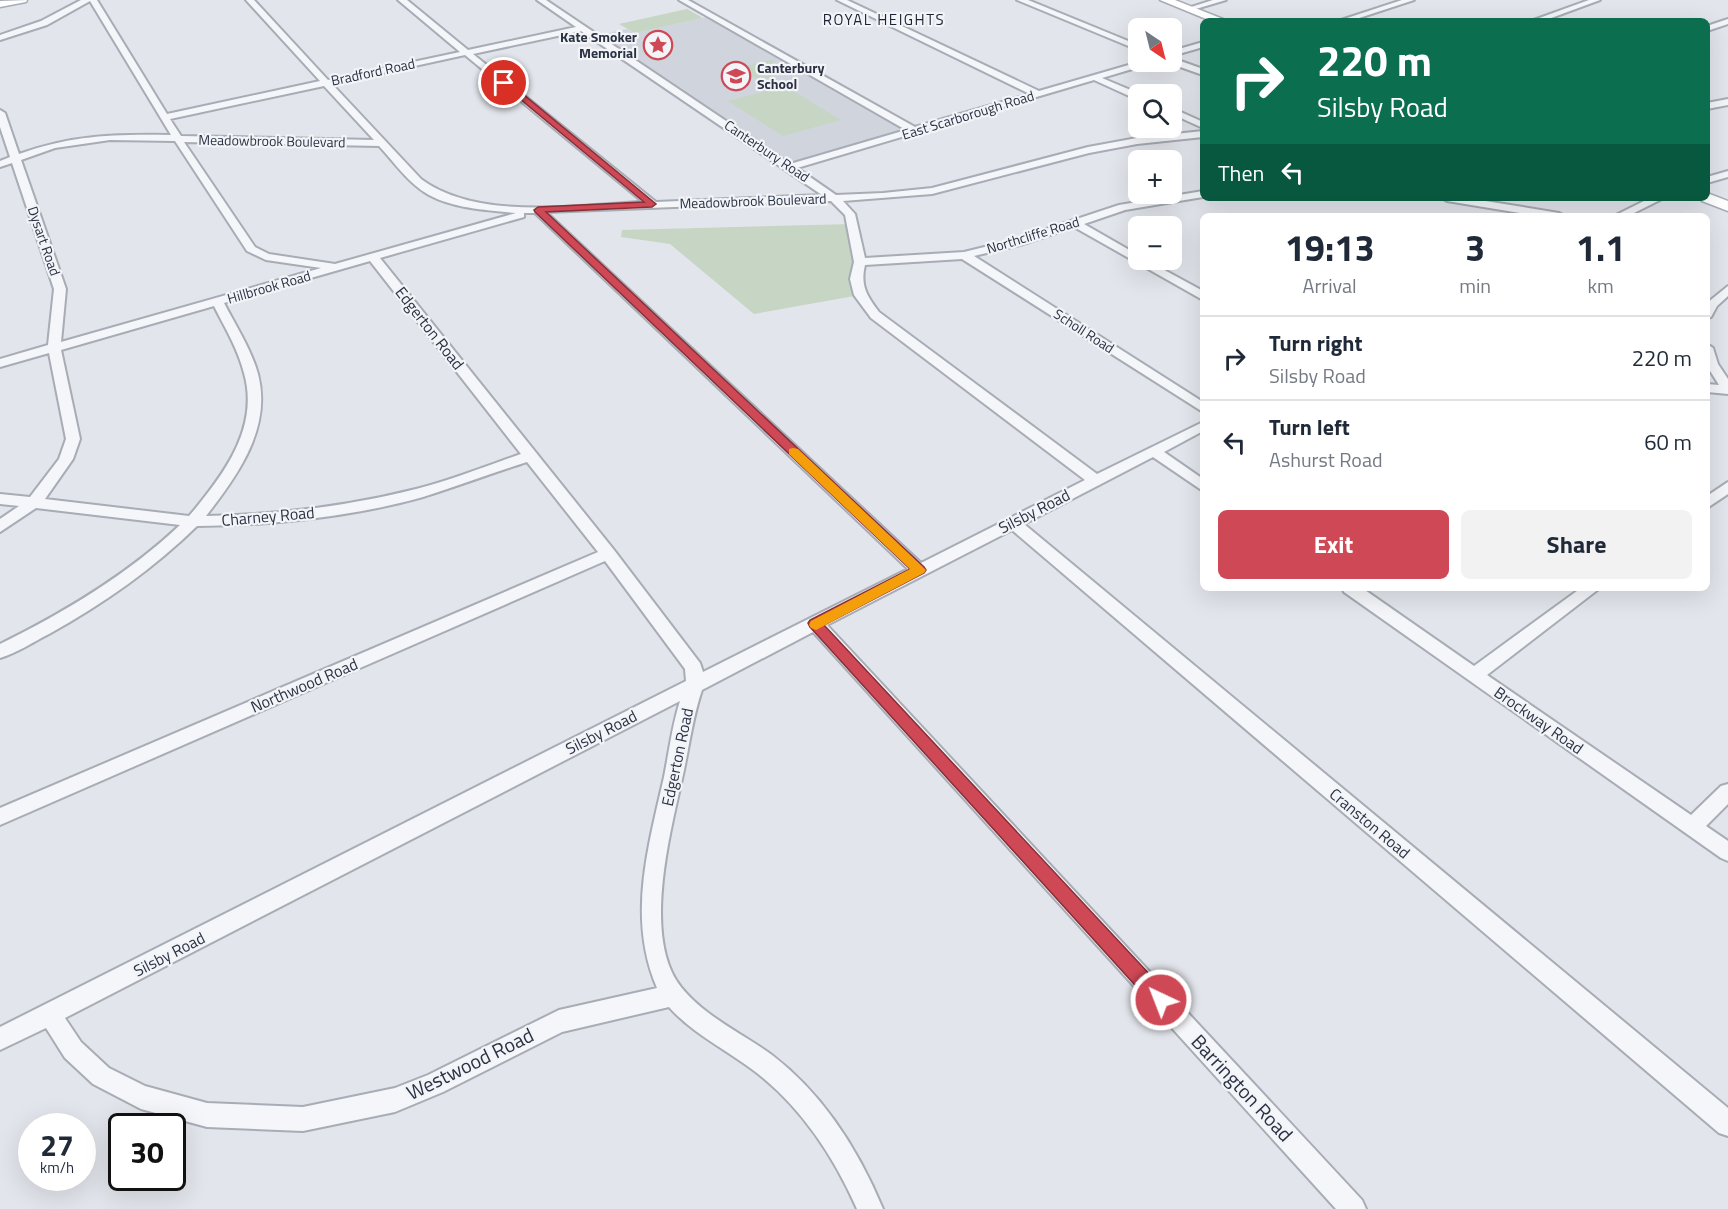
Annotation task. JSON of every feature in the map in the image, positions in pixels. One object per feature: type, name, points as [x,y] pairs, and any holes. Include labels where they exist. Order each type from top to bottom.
[{"type":"main road","points":[[0,4],[22,0]]},
{"type":"main road","points":[[1165,0],[1214,18]]},
{"type":"main road","points":[[1710,199],[1728,206]]},
{"type":"street","points":[[0,38],[44,23],[87,0]]},
{"type":"street","points":[[93,0],[178,139],[251,249],[266,257],[338,267]]},
{"type":"street","points":[[250,0],[381,142]]},
{"type":"street","points":[[402,0],[652,204]]},
{"type":"street","name":"Canterbury Road","points":[[541,0],[791,167],[835,199],[850,214],[860,262],[856,279],[860,295],[875,315],[1095,480]]},
{"type":"street","points":[[682,0],[914,131]]},
{"type":"street","points":[[841,0],[1038,94]]},
{"type":"street","points":[[1021,0],[1128,44]]},
{"type":"street","points":[[1190,9],[1222,0]]},
{"type":"street","points":[[1352,18],[1410,0]]},
{"type":"street","points":[[1544,18],[1596,0]]},
{"type":"street","points":[[1710,28],[1728,21]]},
{"type":"street","name":"Bradford Road","points":[[165,117],[582,28]]},
{"type":"street","points":[[1182,51],[1200,45]]},
{"type":"street","points":[[1182,65],[1200,71]]},
{"type":"street","name":"East Scarborough Road","points":[[791,167],[1128,67]]},
{"type":"street","points":[[1094,77],[1128,92]]},
{"type":"street","points":[[1710,105],[1728,102]]},
{"type":"street","name":"Dysart Road","points":[[0,112],[60,289],[54,348],[73,439],[66,459],[33,503],[0,527]]},
{"type":"street","points":[[1182,116],[1200,124]]},
{"type":"street","name":"Meadowbrook Boulevard","points":[[0,164],[53,145],[126,136],[381,142],[417,181],[433,193],[473,206],[538,210],[835,199],[932,191],[1088,150],[1137,141],[1200,134]]},
{"type":"street","points":[[1710,179],[1728,174]]},
{"type":"street","name":"Northcliffe Road","points":[[860,262],[964,255],[1016,243],[1123,207],[1200,194]]},
{"type":"street","points":[[1466,201],[1540,213]]},
{"type":"street","points":[[1626,213],[1652,201]]},
{"type":"street","points":[[538,210],[919,570]]},
{"type":"street","name":"Hillbrook Road","points":[[0,363],[538,210]]},
{"type":"street","points":[[1073,222],[1128,253]]},
{"type":"street","name":"Scholl Road","points":[[964,255],[1200,406]]},
{"type":"street","name":"Edgerton Road","points":[[373,257],[608,554],[694,668],[696,683],[686,711],[658,841],[649,895],[654,945],[661,969],[673,995],[699,1017],[774,1071],[799,1097],[840,1150],[865,1207]]},
{"type":"street","points":[[1159,270],[1200,292]]},
{"type":"street","points":[[1710,308],[1728,290]]},
{"type":"street","points":[[0,652],[55,623],[115,585],[193,521],[233,468],[245,446],[253,419],[255,400],[252,369],[218,302]]},
{"type":"street","points":[[1710,358],[1728,390]]},
{"type":"street","points":[[1710,388],[1728,390]]},
{"type":"street","name":"Silsby Road","points":[[0,1039],[1200,428]]},
{"type":"street","points":[[1153,451],[1200,484]]},
{"type":"street","name":"Charney Road","points":[[0,498],[193,521],[279,518],[383,501],[452,484],[530,456]]},
{"type":"street","points":[[1710,501],[1728,487]]},
{"type":"street","name":"Cranston Road","points":[[1013,523],[1728,1124]]},
{"type":"street","name":"Northwood Road","points":[[0,817],[608,554]]},
{"type":"street","name":"Brockway Road","points":[[1354,591],[1728,852]]},
{"type":"street","points":[[1474,675],[1588,591]]},
{"type":"street","name":"Barrington Road","points":[[815,623],[1353,1209]]},
{"type":"street","points":[[1692,827],[1728,792]]},
{"type":"street","name":"Westwood Road","points":[[50,1014],[73,1050],[101,1076],[141,1097],[207,1115],[303,1119],[395,1100],[435,1084],[560,1022],[673,995]]},
{"type":"shaded area","name":"Canterbury School","points":[[712,16],[914,131],[791,167],[595,36],[627,29],[635,33]]},
{"type":"green space","points":[[687,9],[703,18],[635,33],[619,24]]},
{"type":"green space","points":[[772,60],[775,62],[768,65],[770,68],[781,70],[784,74],[759,80],[752,77],[751,73],[733,69]]},
{"type":"green space","points":[[785,86],[841,120],[783,136],[728,101]]},
{"type":"green space","points":[[852,224],[860,295],[754,314],[670,244],[621,237],[622,230]]},
{"type":"slow traffic","points":[[793,451],[919,570],[815,623],[816,625]]},
{"type":"place","name":"Kate Smoker Memorial","points":[[658,45]]},
{"type":"place","name":"Canterbury School","points":[[736,76]]},
{"type":"district","name":"ROYAL HEIGHTS","points":[[884,20]]},
{"type":"route","points":[[504,83],[652,204],[538,210],[919,570],[815,623],[1161,1000]]}]
